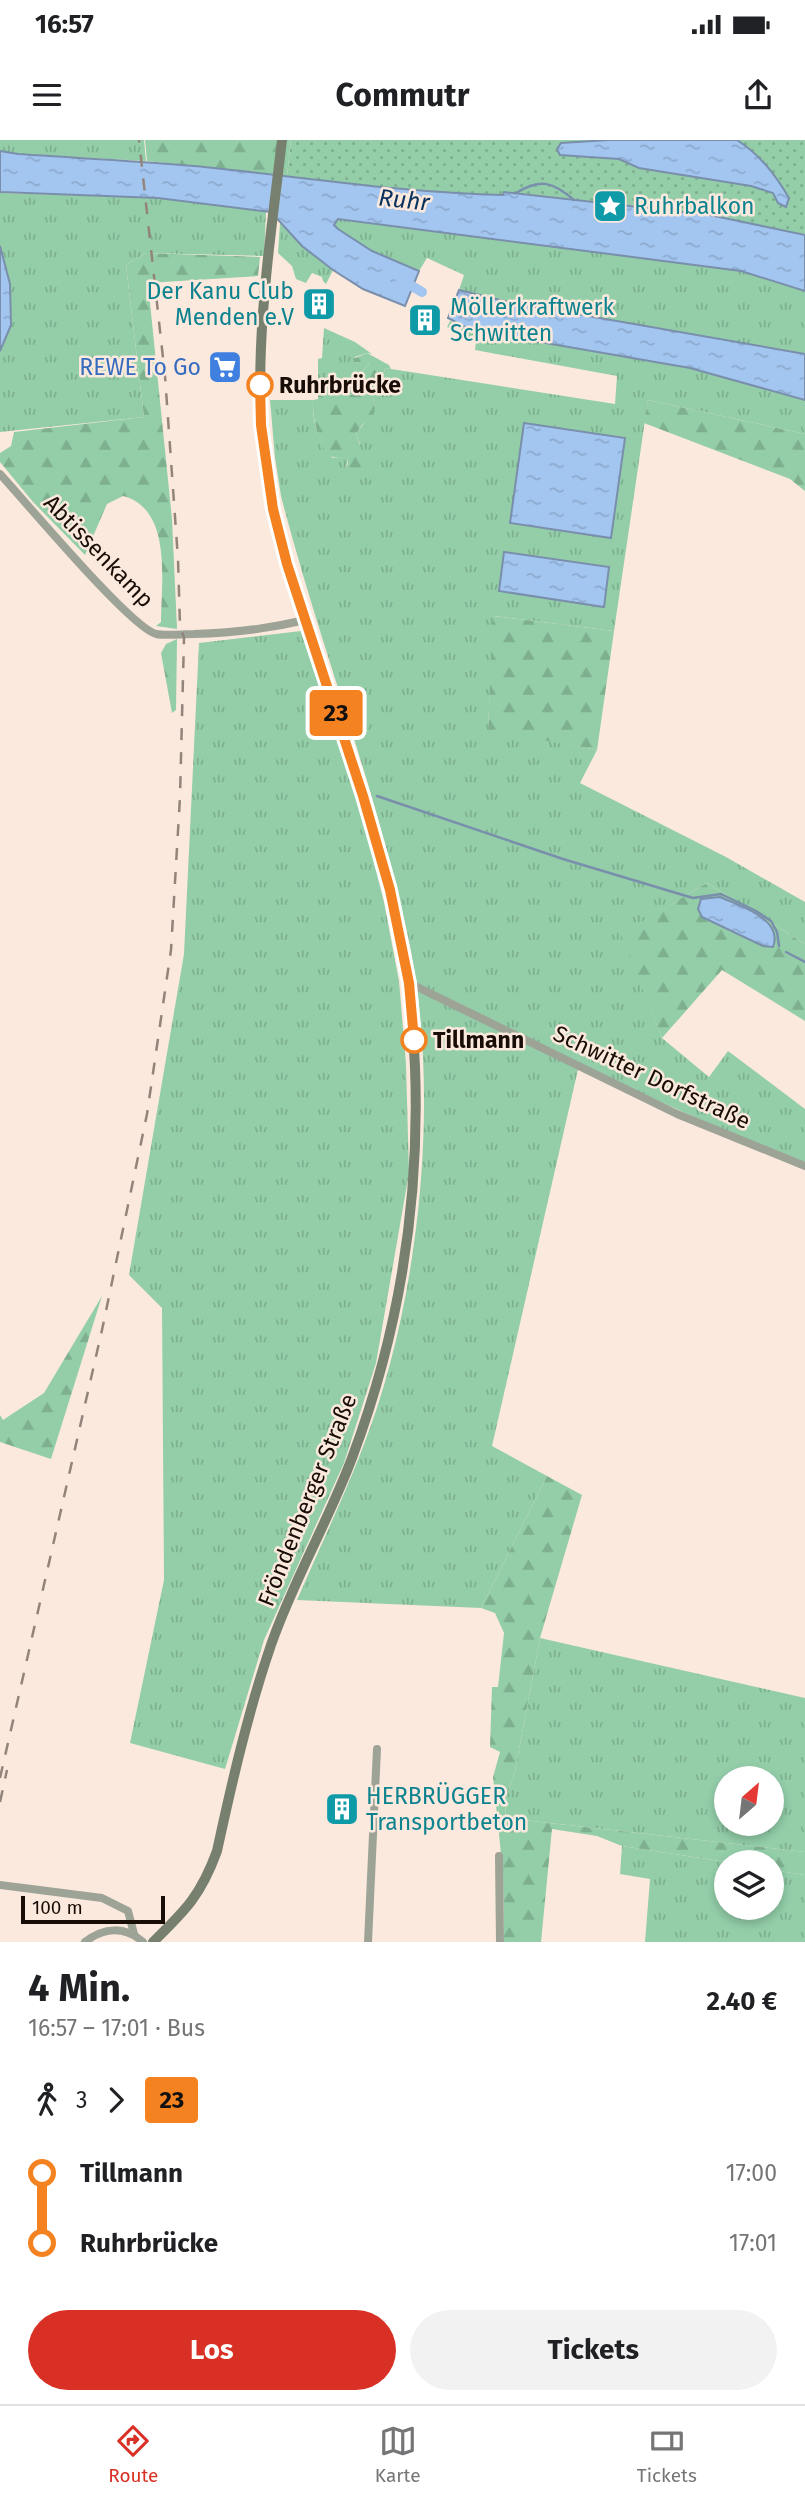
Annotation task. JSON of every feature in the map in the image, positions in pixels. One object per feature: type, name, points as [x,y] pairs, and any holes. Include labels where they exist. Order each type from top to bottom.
[{"type":"main road","name":"Fröndenberger Straße","points":[[152,1942],[191,1904],[209,1873],[217,1851],[271,1642],[350,1463],[383,1360],[401,1276],[413,1183],[415,1068],[409,983],[390,890],[273,509],[261,425],[261,331],[282,140]]},
{"type":"street","name":"Abtissenkamp","points":[[0,474],[111,595],[139,623],[156,634],[248,631],[305,620]]},
{"type":"street","name":"Schwitter Dorfstraße","points":[[409,983],[677,1114],[805,1166]]},
{"type":"street","points":[[368,1942],[377,1749]]},
{"type":"street","points":[[499,1856],[500,1942]]},
{"type":"street","points":[[0,1885],[102,1898],[128,1911],[134,1934]]},
{"type":"street","points":[[85,1942],[102,1932],[113,1930],[134,1934],[143,1942]]},
{"type":"green space","points":[[0,140],[144,140],[146,161],[18,154],[0,151]]},
{"type":"green space","points":[[145,140],[291,140],[287,176],[147,161]]},
{"type":"green space","points":[[291,140],[805,140],[805,235],[710,214],[505,192],[503,195],[422,191],[287,176]]},
{"type":"green space","points":[[0,193],[158,198],[266,212],[264,256],[146,253],[126,265],[144,417],[0,432],[0,351],[11,325],[10,284],[0,246]]},
{"type":"green space","points":[[338,219],[741,271],[805,291],[805,354],[508,302],[459,290],[464,275],[427,258],[419,271],[372,251],[338,229],[334,225]]},
{"type":"green space","points":[[280,223],[302,246],[333,270],[326,284],[322,277],[312,273],[306,283],[296,279],[292,266],[278,253]]},
{"type":"green space","points":[[146,253],[260,257],[258,276],[148,283],[172,519],[177,629],[156,626],[161,622],[161,549],[150,516],[139,504],[123,496],[107,504],[85,555],[33,502],[0,462],[0,453],[11,446],[14,432],[144,417],[126,265]]},
{"type":"green space","points":[[450,321],[471,330],[690,368],[805,400],[805,434],[648,400],[614,631],[494,616],[488,729],[597,750],[580,783],[726,857],[805,902],[805,944],[707,883],[622,934],[662,1038],[709,1077],[728,1051],[805,1109],[805,1167],[579,1065],[492,1446],[547,1476],[481,1608],[297,1600],[363,1447],[383,1389],[399,1326],[412,1260],[420,1192],[424,1124],[423,1057],[418,993],[407,932],[379,823],[281,496],[270,400],[313,400],[315,424],[323,446],[333,458],[348,459],[346,468],[360,444],[356,434],[375,409],[373,396],[380,389],[385,368],[615,404],[617,376],[475,350],[476,341],[447,327]]},
{"type":"green space","points":[[324,328],[355,342],[372,354],[355,357],[356,363],[365,360],[369,364],[360,374],[356,394],[344,395],[333,384],[325,381],[318,385],[318,359],[322,358]]},
{"type":"green space","points":[[367,353],[389,365],[391,369],[385,368],[380,389],[373,396],[373,417],[363,424],[356,434],[364,456],[360,474],[353,476],[347,474],[348,459],[331,456],[323,447],[315,422],[313,400],[318,399],[318,385],[325,381],[333,384],[344,395],[356,394],[360,374],[369,364],[365,361],[355,363],[353,359]]},
{"type":"green space","points":[[648,400],[805,434],[805,491],[790,479],[644,423]]},
{"type":"green space","points":[[493,616],[614,631],[597,750],[488,730]]},
{"type":"green space","points":[[301,631],[357,796],[384,902],[399,981],[406,1064],[409,1173],[376,1363],[344,1463],[264,1640],[225,1769],[130,1743],[164,1580],[162,1308],[129,1275],[184,954],[199,643]]},
{"type":"green space","points":[[177,639],[176,710],[172,713],[161,653],[166,644]]},
{"type":"green space","points":[[707,883],[805,944],[805,1021],[722,970],[662,1038],[621,934]]},
{"type":"green space","points":[[102,1296],[51,1459],[0,1442],[0,1415],[3,1420],[44,1393]]},
{"type":"green space","points":[[547,1476],[582,1495],[540,1638],[515,1771],[505,1801],[506,1818],[805,1852],[805,1875],[784,1872],[784,1850],[714,1850],[714,1860],[622,1846],[597,1836],[552,1829],[541,1942],[504,1942],[503,1873],[493,1777],[500,1752],[490,1747],[492,1687],[498,1687],[504,1633],[495,1613],[481,1608]]},
{"type":"green space","points":[[540,1638],[805,1698],[805,1852],[506,1818],[505,1801],[515,1771]]},
{"type":"green space","points":[[622,1846],[714,1860],[714,1920],[784,1920],[784,1872],[805,1875],[805,1942],[645,1942],[650,1879],[620,1874]]},
{"type":"water","points":[[609,140],[737,140],[753,152],[772,173],[789,198],[786,207],[778,203],[773,193],[751,186],[639,168],[619,159],[560,155],[557,149],[561,143]]},
{"type":"water","name":"Ruhr","points":[[0,151],[194,166],[426,191],[503,195],[504,192],[710,215],[805,235],[805,291],[741,271],[338,219],[334,225],[338,229],[372,251],[419,271],[405,306],[363,289],[333,270],[302,246],[271,212],[158,198],[0,192]]},
{"type":"water","points":[[0,246],[10,284],[11,325],[0,351]]},
{"type":"water","points":[[459,290],[508,302],[805,354],[805,400],[690,368],[471,330],[448,318]]},
{"type":"water","points":[[524,423],[625,438],[611,538],[510,523]]},
{"type":"water","points":[[504,552],[609,567],[604,607],[499,591]]},
{"type":"water","points":[[720,897],[748,909],[766,921],[775,937],[773,947],[763,946],[702,917],[698,909],[701,899]]},
{"type":"waterway","points":[[516,193],[533,185],[547,184],[560,189],[574,200]]},
{"type":"waterway","points":[[400,279],[422,292]]},
{"type":"waterway","points":[[377,796],[563,859],[693,898],[721,894],[771,921],[777,932],[779,946]]},
{"type":"waterway","points":[[786,952],[805,962]]},
{"type":"railway","points":[[0,1778],[102,1330],[147,1114],[171,950],[180,797],[184,638],[180,625],[165,376],[139,140]]},
{"type":"railway","points":[[0,1802],[7,1770]]},
{"type":"bus line","name":"23","points":[[260,385],[261,425],[273,509],[287,564],[363,796],[390,890],[409,983],[414,1040]]},
{"type":"place","name":"Ruhrbalkon","points":[[610,206]]},
{"type":"place","name":"Der Kanu Club Menden e.V","points":[[319,304]]},
{"type":"place","name":"Möllerkraftwerk Schwitten","points":[[425,320]]},
{"type":"place","name":"REWE To Go","points":[[225,367]]},
{"type":"place","name":"Ruhrbrücke","points":[[260,385]]},
{"type":"place","name":"Tillmann","points":[[414,1040]]},
{"type":"place","name":"HERBRÜGGER Transportbeton","points":[[342,1809]]}]
